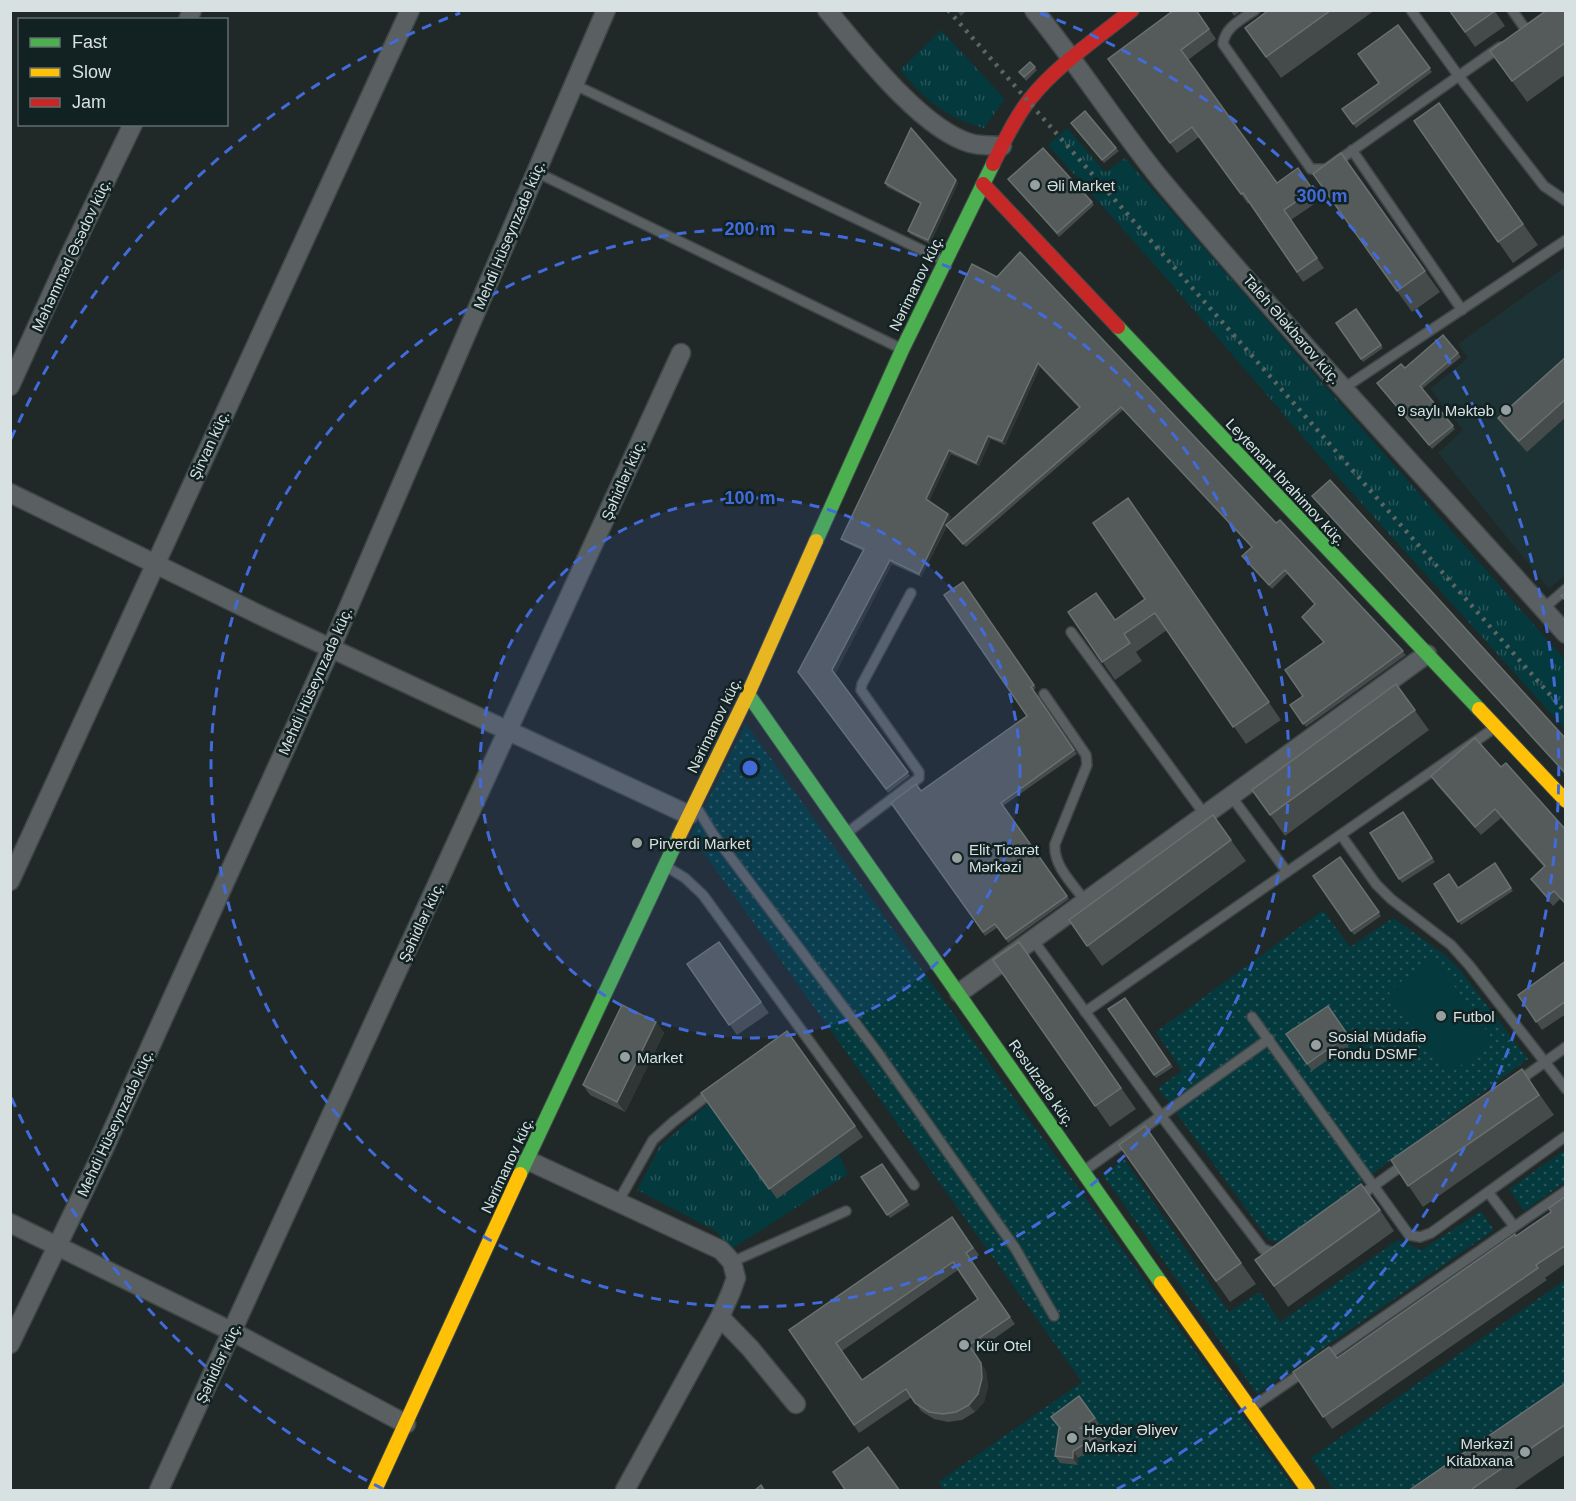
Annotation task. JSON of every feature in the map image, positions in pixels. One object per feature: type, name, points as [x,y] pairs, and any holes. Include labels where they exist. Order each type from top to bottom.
[{"type":"main road","name":"Nərimanov küç.","points":[[375,1491],[691,809],[748,694],[902,350],[982,184],[1028,102],[1052,75],[1132,10]]},
{"type":"main road","name":"Leytenant Ibrahimov küç.","points":[[982,184],[1566,801]]},
{"type":"main road","name":"Rəsulzadə küç.","points":[[748,694],[1308,1491]]},
{"type":"street","name":"Şirvan küç.","points":[[10,881],[410,10]]},
{"type":"street","name":"Mehdi Hüseynzadə küç.","points":[[10,1344],[103,1151],[331,648],[606,10]]},
{"type":"street","points":[[827,10],[873,64],[927,119],[970,143],[1002,146]]},
{"type":"street","name":"Taleh Ələkbərov küç.","points":[[1034,10],[1162,181],[1344,388],[1566,634]]},
{"type":"street","name":"Məhəmməd Əsədov küç.","points":[[10,386],[132,126]]},
{"type":"street","name":"Şəhidlər küç.","points":[[159,1491],[681,352]]},
{"type":"street","points":[[10,493],[509,731],[691,809]]},
{"type":"street","points":[[959,993],[1427,654]]},
{"type":"street","points":[[527,1160],[721,1250],[732,1262],[736,1278],[720,1317],[626,1491]]},
{"type":"street","points":[[10,1223],[233,1332],[406,1424]]},
{"type":"street","points":[[720,1317],[750,1348],[796,1404]]},
{"type":"lane","points":[[1255,10],[1230,28],[1224,36],[1223,44],[1311,169],[1326,169],[1506,43]]},
{"type":"lane","points":[[1411,10],[1544,186],[1566,201]]},
{"type":"lane","points":[[1512,10],[1530,28],[1516,37]]},
{"type":"lane","points":[[573,84],[945,261]]},
{"type":"lane","points":[[1352,150],[1462,310]]},
{"type":"lane","points":[[536,172],[902,350]]},
{"type":"lane","points":[[1344,388],[1566,240]]},
{"type":"lane","points":[[1543,609],[1566,589]]},
{"type":"lane","points":[[846,833],[919,778],[919,772],[861,690],[862,684],[910,593]]},
{"type":"lane","points":[[1071,633],[1205,815]]},
{"type":"lane","points":[[1044,694],[1086,755],[1087,765],[1055,844],[1054,853],[1057,861],[1086,902]]},
{"type":"lane","points":[[1085,1012],[1496,728]]},
{"type":"lane","points":[[1231,796],[1287,872]]},
{"type":"lane","points":[[691,809],[713,834],[878,1053],[1015,1248],[1054,1316]]},
{"type":"lane","points":[[1341,835],[1383,891],[1451,945],[1463,958],[1566,1089]]},
{"type":"lane","points":[[665,865],[685,878],[703,895],[914,1185]]},
{"type":"lane","points":[[1033,940],[1162,1117],[1263,1249],[1277,1254],[1288,1249]]},
{"type":"lane","points":[[1252,1017],[1409,1235],[1420,1237],[1431,1233],[1566,1136]]},
{"type":"lane","points":[[789,1033],[798,1026]]},
{"type":"lane","points":[[1083,1172],[1269,1039]]},
{"type":"lane","points":[[1507,1090],[1566,1047]]},
{"type":"lane","points":[[618,1202],[653,1140],[717,1088]]},
{"type":"lane","points":[[1345,1207],[1412,1159]]},
{"type":"lane","points":[[1249,1409],[1566,1191]]},
{"type":"lane","points":[[1488,1192],[1514,1226]]},
{"type":"lane","points":[[732,1262],[846,1212]]},
{"type":"shaded area","name":"9 saylı Məktəb","points":[[1565,267],[1565,575],[1549,589],[1438,453],[1463,430],[1430,389],[1468,358],[1458,344]]},
{"type":"green space","points":[[941,30],[1005,99],[984,128],[947,113],[918,90],[900,70]]},
{"type":"green space","points":[[1067,128],[1105,172],[1125,158],[1565,660],[1565,729],[1335,474],[1048,145]]},
{"type":"green space","points":[[746,724],[1295,1490],[944,1490],[938,1482],[1082,1382],[691,835]]},
{"type":"green space","points":[[1323,910],[1350,947],[1393,918],[1445,955],[1460,970],[1528,1059],[1280,1242],[1269,1240],[1158,1088],[1182,1071],[1156,1032]]},
{"type":"green space","name":"Futbol","points":[[1434,958],[1494,1041],[1448,1075],[1388,991]]},
{"type":"green space","points":[[708,1104],[777,1199],[839,1154],[848,1174],[730,1250],[716,1231],[637,1190],[660,1146]]},
{"type":"green space","points":[[1565,1150],[1565,1182],[1524,1211],[1509,1189]]},
{"type":"green space","points":[[1124,1159],[1229,1312],[1260,1292],[1280,1322],[1398,1240],[1422,1250],[1481,1211],[1494,1230],[1257,1394],[1103,1175]]},
{"type":"green space","points":[[1565,1280],[1565,1405],[1440,1490],[1334,1490],[1311,1458]]},
{"type":"building","points":[[1174,10],[1196,10],[1209,29],[1181,50],[1277,183],[1298,168],[1313,190],[1284,210],[1317,258],[1297,272],[1243,193],[1241,194],[1192,127],[1170,143],[1108,59]]},
{"type":"building","points":[[1269,10],[1331,10],[1266,57],[1245,28]]},
{"type":"building","points":[[1449,10],[1494,10],[1495,11],[1465,32]]},
{"type":"building","points":[[1547,10],[1566,10],[1566,42],[1512,81],[1490,51]]},
{"type":"building","points":[[1398,25],[1430,68],[1353,124],[1342,109],[1379,83],[1358,54]]},
{"type":"building","points":[[1030,62],[1035,67],[1024,77],[1019,72]]},
{"type":"building","points":[[1439,103],[1523,224],[1498,242],[1414,121]]},
{"type":"building","points":[[1085,111],[1116,148],[1102,160],[1071,123]]},
{"type":"building","points":[[911,128],[956,180],[928,240],[908,231],[921,203],[885,183]]},
{"type":"building","points":[[1043,148],[1092,202],[1057,233],[1008,179]]},
{"type":"building","points":[[1341,153],[1425,271],[1397,291],[1313,174]]},
{"type":"building","points":[[1020,252],[1276,523],[1280,520],[1403,651],[1303,724],[1290,705],[1303,696],[1285,670],[1324,642],[1302,617],[1315,604],[1285,570],[1269,585],[1242,556],[1252,547],[1121,407],[963,544],[946,525],[1080,407],[1038,363],[1002,441],[988,436],[976,463],[949,450],[926,499],[948,514],[919,574],[890,560],[832,670],[908,772],[886,789],[798,672],[864,549],[841,539],[972,264],[997,277]]},
{"type":"building","points":[[1356,309],[1381,345],[1361,359],[1336,323]]},
{"type":"building","points":[[1443,335],[1458,353],[1420,386],[1453,426],[1429,445],[1377,383],[1401,364],[1405,368]]},
{"type":"building","points":[[1566,357],[1566,399],[1519,441],[1498,418]]},
{"type":"building","points":[[1330,480],[1566,739],[1566,774],[1312,496]]},
{"type":"building","points":[[1128,498],[1269,702],[1233,727],[1155,613],[1124,634],[1130,643],[1102,662],[1068,612],[1096,593],[1115,620],[1145,599],[1093,523]]},
{"type":"building","points":[[963,582],[1034,685],[1031,687],[1074,750],[1001,803],[1067,896],[1006,939],[995,924],[983,932],[891,803],[916,784],[921,791],[1027,716],[944,595]]},
{"type":"building","points":[[1396,684],[1415,710],[1270,815],[1252,790]]},
{"type":"building","points":[[1475,738],[1501,767],[1506,763],[1566,830],[1566,904],[1554,891],[1547,897],[1531,879],[1545,866],[1495,809],[1475,827],[1431,776]]},
{"type":"building","points":[[1403,812],[1432,858],[1399,879],[1370,833]]},
{"type":"building","points":[[1213,815],[1231,840],[1087,946],[1069,920]]},
{"type":"building","points":[[1340,857],[1379,912],[1351,931],[1313,876]]},
{"type":"building","points":[[1495,863],[1511,888],[1458,922],[1434,884],[1449,874],[1458,888]]},
{"type":"building","points":[[719,942],[761,1002],[729,1025],[687,964]]},
{"type":"building","points":[[1019,942],[1121,1088],[1095,1106],[993,960]]},
{"type":"building","points":[[1566,961],[1566,1001],[1536,1022],[1518,995]]},
{"type":"building","points":[[1125,998],[1170,1064],[1154,1075],[1108,1009]]},
{"type":"building","points":[[622,1005],[656,1022],[617,1102],[583,1085]]},
{"type":"building","points":[[1328,1006],[1348,1035],[1307,1064],[1286,1034]]},
{"type":"building","points":[[787,1031],[855,1126],[769,1189],[701,1093]]},
{"type":"building","points":[[1522,1069],[1539,1095],[1408,1186],[1391,1160]]},
{"type":"building","points":[[1145,1126],[1241,1263],[1216,1281],[1119,1145]]},
{"type":"building","points":[[882,1164],[907,1201],[887,1215],[861,1177]]},
{"type":"building","points":[[1361,1184],[1380,1210],[1274,1286],[1255,1260]]},
{"type":"building","points":[[1566,1196],[1566,1245],[1536,1265],[1538,1268],[1323,1417],[1293,1372],[1329,1347],[1337,1358],[1515,1234],[1516,1236],[1551,1212],[1549,1208]]},
{"type":"building","points":[[952,1217],[973,1248],[966,1253],[1010,1317],[969,1345],[981,1363],[982,1378],[978,1394],[969,1405],[956,1412],[943,1414],[929,1412],[915,1403],[906,1389],[854,1425],[789,1330]],"holes":[[[953,1262],[978,1299],[862,1380],[836,1343]]]},
{"type":"building","points":[[1566,1383],[1566,1424],[1469,1491],[1408,1491]]},
{"type":"building","points":[[1079,1396],[1095,1418],[1080,1428],[1101,1434],[1073,1451],[1073,1458],[1055,1456],[1059,1428],[1061,1429],[1051,1417]]},
{"type":"building","points":[[868,1447],[900,1491],[846,1491],[833,1472]]},
{"type":"building","points":[[761,1485],[765,1491],[754,1491]]},
{"type":"railway","points":[[948,10],[1566,713]]},
{"type":"traffic: fast","points":[[816,541],[902,350],[993,164]]},
{"type":"traffic: fast","points":[[1118,327],[1479,709]]},
{"type":"traffic: fast","points":[[748,694],[1161,1283]]},
{"type":"traffic: fast","points":[[520,1174],[679,836]]},
{"type":"traffic: slow","points":[[679,836],[748,694],[816,541]]},
{"type":"traffic: slow","points":[[1479,709],[1566,801]]},
{"type":"traffic: slow","points":[[375,1490],[520,1174]]},
{"type":"traffic: slow","points":[[1161,1283],[1308,1490]]},
{"type":"traffic: jam","points":[[993,164],[1019,114],[1041,86],[1132,10]]},
{"type":"traffic: jam","points":[[983,184],[1118,327]]},
{"type":"place","name":"Əli Market","points":[[1035,185]]},
{"type":"place","name":"9 saylı Məktəb","points":[[1506,410]]},
{"type":"place","name":"Pirverdi Market","points":[[637,843]]},
{"type":"place","name":"Elit Ticarət Mərkəzi","points":[[957,858]]},
{"type":"place","name":"Futbol","points":[[1441,1016]]},
{"type":"place","name":"Sosial Müdafiə Fondu DSMF","points":[[1316,1045]]},
{"type":"place","name":"Market","points":[[625,1057]]},
{"type":"place","name":"Kür Otel","points":[[964,1345]]},
{"type":"place","name":"Heydər Əliyev Mərkəzi","points":[[1072,1438]]},
{"type":"place","name":"Mərkəzi Kitabxana","points":[[1525,1452]]}]
